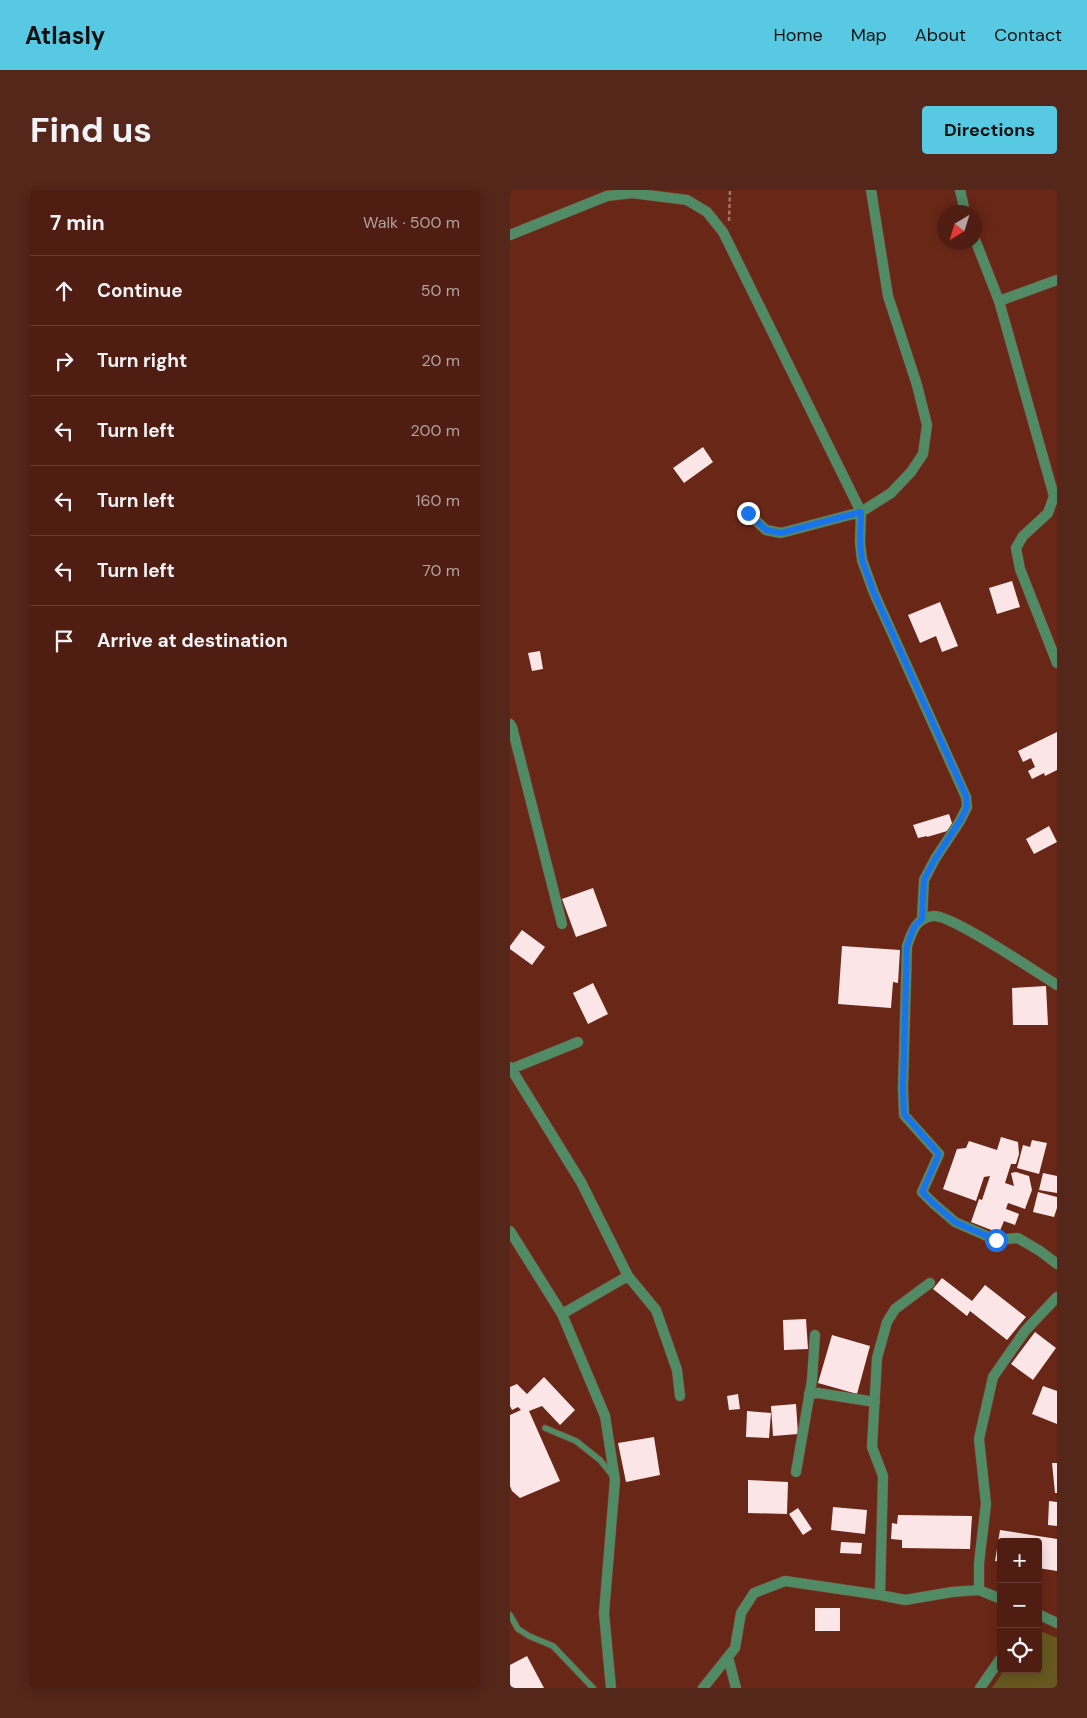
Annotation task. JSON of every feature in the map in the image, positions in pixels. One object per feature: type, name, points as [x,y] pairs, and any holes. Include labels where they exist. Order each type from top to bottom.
[{"type":"street","points":[[748,513],[766,530],[781,533],[861,512],[890,493],[911,472],[922,454],[927,425],[917,385],[888,296],[871,190]]},
{"type":"street","points":[[960,190],[963,205]]},
{"type":"street","points":[[510,235],[607,196],[632,193],[687,200],[708,212],[723,232],[861,512],[860,542],[862,560],[874,593],[966,796],[967,807],[924,880],[922,919]]},
{"type":"street","points":[[979,250],[999,301],[1054,496],[1048,513],[1023,536],[1016,548],[1020,569],[1057,663]]},
{"type":"street","points":[[999,301],[1057,280]]},
{"type":"street","points":[[510,724],[562,924]]},
{"type":"street","points":[[1057,985],[955,922],[934,916],[922,919],[914,927],[907,946],[904,1114],[939,1154],[922,1192],[955,1222],[996,1240],[1018,1238],[1057,1264]]},
{"type":"street","points":[[578,1042],[510,1068],[581,1182],[628,1276],[656,1310],[677,1370],[680,1396]]},
{"type":"street","points":[[510,1231],[562,1314],[605,1416],[616,1480],[604,1613],[611,1688]]},
{"type":"street","points":[[562,1314],[628,1276]]},
{"type":"street","points":[[880,1594],[883,1476],[872,1448],[877,1358],[887,1322],[895,1309],[930,1283]]},
{"type":"street","points":[[979,1590],[986,1504],[978,1439],[993,1377],[1024,1331],[1057,1297]]},
{"type":"street","points":[[796,1472],[812,1380],[815,1335]]},
{"type":"street","points":[[809,1394],[818,1393],[875,1402]]},
{"type":"street","points":[[703,1688],[735,1648],[741,1612],[754,1593],[785,1581],[880,1594],[905,1600],[952,1592],[979,1590],[997,1597]]},
{"type":"street","points":[[1042,1616],[1057,1623]]},
{"type":"street","points":[[728,1657],[736,1688]]},
{"type":"street","points":[[980,1688],[997,1664]]},
{"type":"lane","points":[[545,1428],[576,1441],[600,1460],[616,1480]]},
{"type":"lane","points":[[510,1615],[518,1629],[553,1646],[592,1688]]},
{"type":"path","points":[[728,242],[730,190]]},
{"type":"shaded area","points":[[1042,1632],[1057,1638],[1057,1688],[992,1688],[1002,1673],[1042,1673]]},
{"type":"building","points":[[703,447],[713,462],[684,483],[673,468]]},
{"type":"building","points":[[1012,581],[1020,607],[997,614],[989,588]]},
{"type":"building","points":[[940,602],[958,646],[942,652],[936,636],[920,643],[908,615]]},
{"type":"building","points":[[540,651],[543,669],[532,671],[528,653]]},
{"type":"building","points":[[1057,732],[1057,770],[1045,776],[1044,773],[1032,779],[1028,771],[1035,767],[1031,758],[1023,762],[1018,751]]},
{"type":"building","points":[[949,814],[954,829],[918,838],[913,825]]},
{"type":"building","points":[[1049,826],[1057,842],[1034,854],[1026,839]]},
{"type":"building","points":[[593,888],[607,926],[576,937],[562,899]]},
{"type":"building","points":[[522,930],[545,947],[532,965],[510,949],[510,946]]},
{"type":"building","points":[[842,946],[900,950],[898,983],[893,982],[891,1008],[838,1004]]},
{"type":"building","points":[[593,983],[608,1014],[588,1024],[573,993]]},
{"type":"building","points":[[1046,986],[1048,1025],[1013,1025],[1012,988]]},
{"type":"building","points":[[1001,1137],[1018,1142],[1019,1154],[1016,1164],[1011,1164],[1005,1183],[1014,1186],[1011,1173],[1016,1172],[1029,1176],[1032,1190],[1025,1209],[1008,1203],[1006,1209],[1019,1214],[1015,1225],[1004,1221],[999,1233],[971,1222],[979,1199],[982,1200],[990,1176],[984,1177],[976,1201],[943,1189],[957,1149],[966,1148],[969,1141],[997,1150]]},
{"type":"building","points":[[1032,1140],[1047,1143],[1039,1174],[1017,1168],[1023,1145],[1030,1147]]},
{"type":"building","points":[[1043,1173],[1057,1176],[1057,1193],[1039,1190]]},
{"type":"building","points":[[1038,1192],[1057,1197],[1057,1208],[1054,1217],[1033,1212]]},
{"type":"building","points":[[942,1278],[972,1301],[985,1285],[1026,1317],[1007,1340],[970,1311],[967,1316],[933,1289]]},
{"type":"building","points":[[806,1319],[808,1349],[784,1350],[783,1320]]},
{"type":"building","points":[[1035,1332],[1056,1348],[1033,1380],[1011,1364]]},
{"type":"building","points":[[832,1335],[870,1346],[857,1394],[818,1383]]},
{"type":"building","points":[[544,1377],[575,1410],[560,1425],[542,1406],[529,1411],[560,1481],[520,1498],[512,1491],[510,1486],[510,1415],[521,1410],[518,1407],[512,1410],[510,1406],[510,1387],[517,1384],[527,1394]]},
{"type":"building","points":[[1043,1386],[1057,1391],[1057,1424],[1032,1414]]},
{"type":"building","points":[[738,1394],[740,1409],[729,1410],[727,1396]]},
{"type":"building","points":[[796,1404],[798,1434],[773,1436],[771,1406]]},
{"type":"building","points":[[747,1411],[771,1413],[769,1438],[746,1437]]},
{"type":"building","points":[[654,1437],[660,1475],[626,1482],[618,1443]]},
{"type":"building","points":[[1052,1463],[1057,1463],[1057,1493],[1055,1493]]},
{"type":"building","points":[[748,1480],[788,1482],[787,1514],[748,1513]]},
{"type":"building","points":[[1049,1501],[1057,1502],[1057,1526],[1048,1525]]},
{"type":"building","points":[[833,1507],[867,1510],[865,1534],[831,1530]]},
{"type":"building","points":[[798,1508],[812,1529],[803,1535],[789,1514]]},
{"type":"building","points":[[898,1515],[972,1516],[970,1549],[902,1548],[902,1540],[891,1539],[892,1523],[897,1524]]},
{"type":"building","points":[[1000,1530],[1057,1539],[1057,1571],[1042,1569],[1042,1538],[999,1538]]},
{"type":"building","points":[[841,1542],[862,1543],[861,1554],[840,1553]]},
{"type":"building","points":[[815,1608],[840,1608],[840,1631],[815,1631]]},
{"type":"building","points":[[527,1656],[544,1688],[510,1688],[510,1665]]},
{"type":"route","points":[[748,513],[766,530],[781,533],[861,512],[860,542],[862,560],[874,593],[966,796],[967,807],[960,821],[935,859],[924,880],[922,919],[914,927],[907,946],[904,1114],[939,1154],[922,1192],[955,1222],[996,1240]]}]
